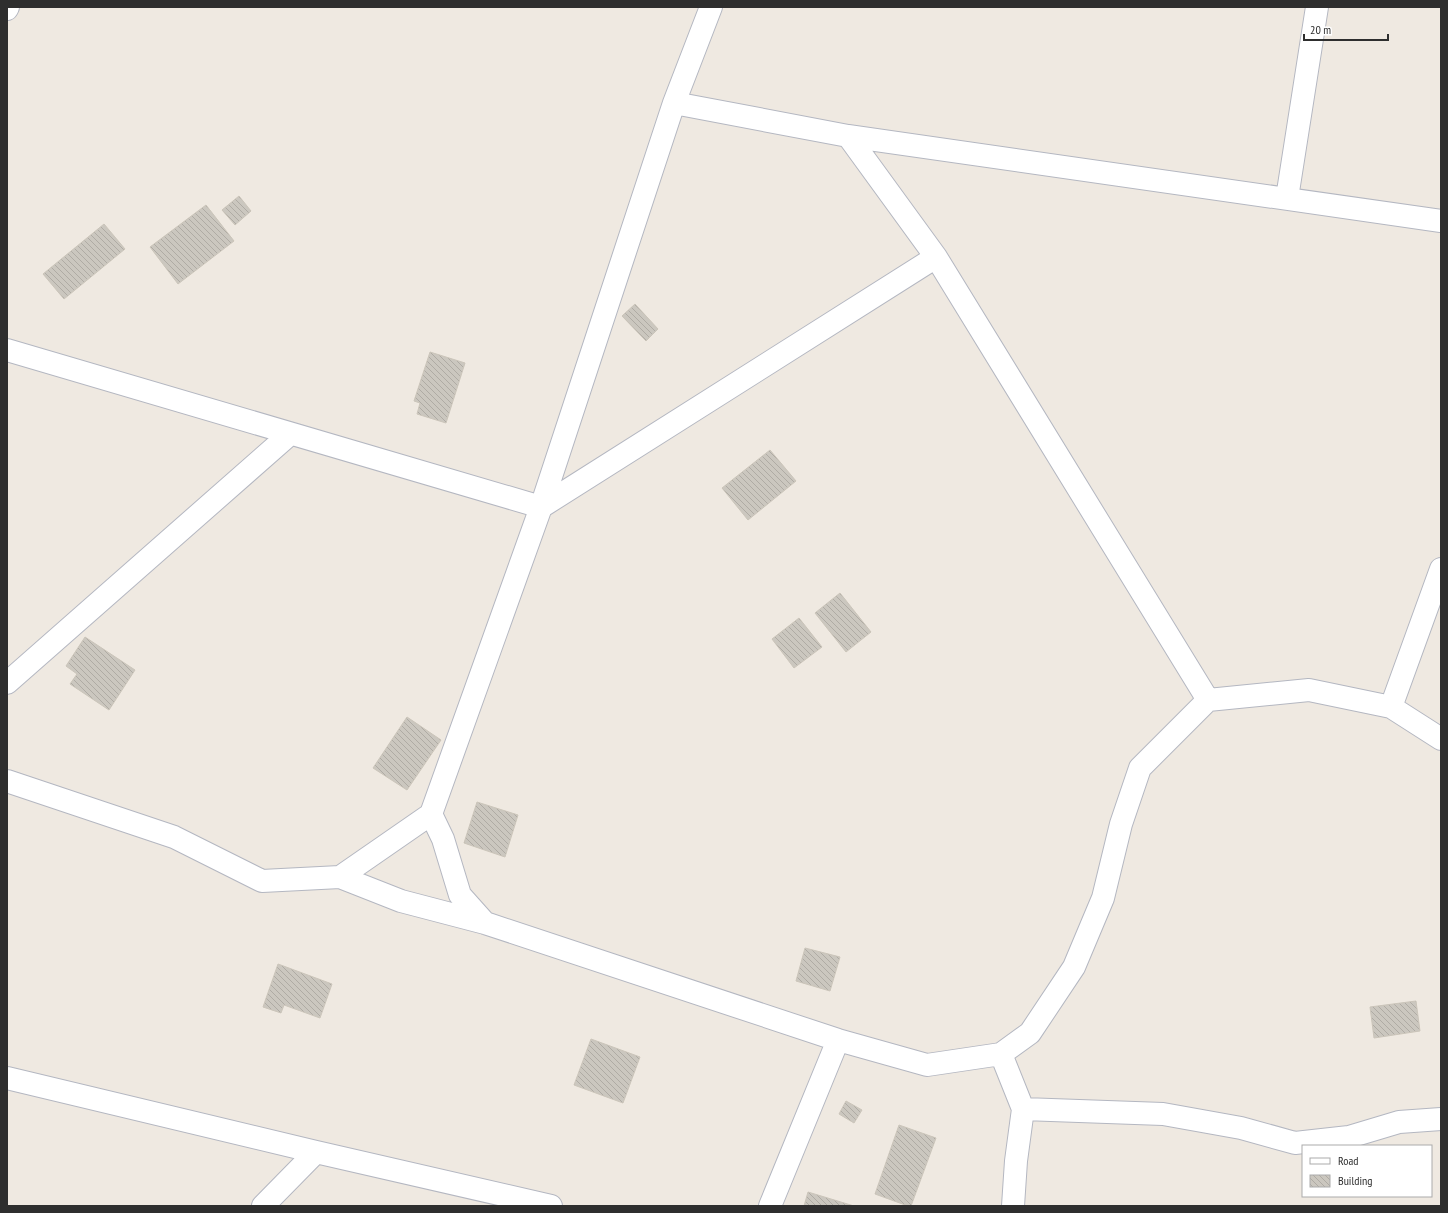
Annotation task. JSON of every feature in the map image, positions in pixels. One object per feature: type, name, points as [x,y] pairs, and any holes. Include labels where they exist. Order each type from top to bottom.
[{"type":"street","points":[[340,877],[432,814],[541,508],[674,103],[711,7]]},
{"type":"street","points":[[1287,198],[1317,7]]},
{"type":"street","points":[[674,103],[848,136],[1441,220]]},
{"type":"street","points":[[848,136],[936,257],[1208,700]]},
{"type":"street","points":[[7,350],[541,508],[936,257]]},
{"type":"street","points":[[7,683],[290,434]]},
{"type":"street","points":[[1391,707],[1441,569]]},
{"type":"street","points":[[7,781],[174,837],[262,881],[340,877],[401,901],[485,923],[838,1040],[927,1065],[1001,1054],[1030,1034],[1074,967],[1103,898],[1121,824],[1140,768],[1208,700],[1309,690],[1391,707],[1441,739]]},
{"type":"street","points":[[432,814],[443,839],[460,895],[485,923]]},
{"type":"street","points":[[770,1206],[838,1040]]},
{"type":"street","points":[[1001,1054],[1023,1109],[1016,1161],[1013,1206]]},
{"type":"street","points":[[7,1078],[316,1152],[499,1200],[551,1206]]},
{"type":"street","points":[[1023,1109],[1163,1114],[1241,1128],[1295,1143],[1349,1137],[1399,1122],[1441,1119]]},
{"type":"street","points":[[263,1206],[316,1152]]},
{"type":"building","points":[[239,196],[251,211],[235,225],[222,210]]},
{"type":"building","points":[[206,205],[234,241],[178,284],[150,247]]},
{"type":"building","points":[[104,224],[125,249],[64,299],[43,274]]},
{"type":"building","points":[[635,304],[658,329],[646,341],[622,316]]},
{"type":"building","points":[[430,352],[465,363],[446,423],[417,414],[420,403],[414,401]]},
{"type":"building","points":[[770,450],[796,481],[748,520],[722,488]]},
{"type":"building","points":[[840,593],[871,632],[846,652],[815,613]]},
{"type":"building","points":[[799,618],[822,647],[794,668],[772,639]]},
{"type":"building","points":[[85,637],[135,670],[109,710],[70,684],[77,674],[66,666]]},
{"type":"building","points":[[407,717],[441,740],[407,790],[373,768]]},
{"type":"building","points":[[477,802],[518,815],[505,857],[464,843]]},
{"type":"building","points":[[805,948],[840,957],[830,991],[796,981]]},
{"type":"building","points":[[278,964],[332,984],[320,1018],[284,1005],[281,1013],[263,1007]]},
{"type":"building","points":[[1416,1001],[1420,1031],[1374,1038],[1370,1007]]},
{"type":"building","points":[[591,1039],[640,1057],[623,1103],[574,1085]]},
{"type":"building","points":[[846,1101],[862,1110],[854,1123],[839,1114]]},
{"type":"building","points":[[899,1125],[936,1138],[911,1206],[875,1194]]},
{"type":"building","points":[[808,1192],[854,1206],[804,1206]]}]
